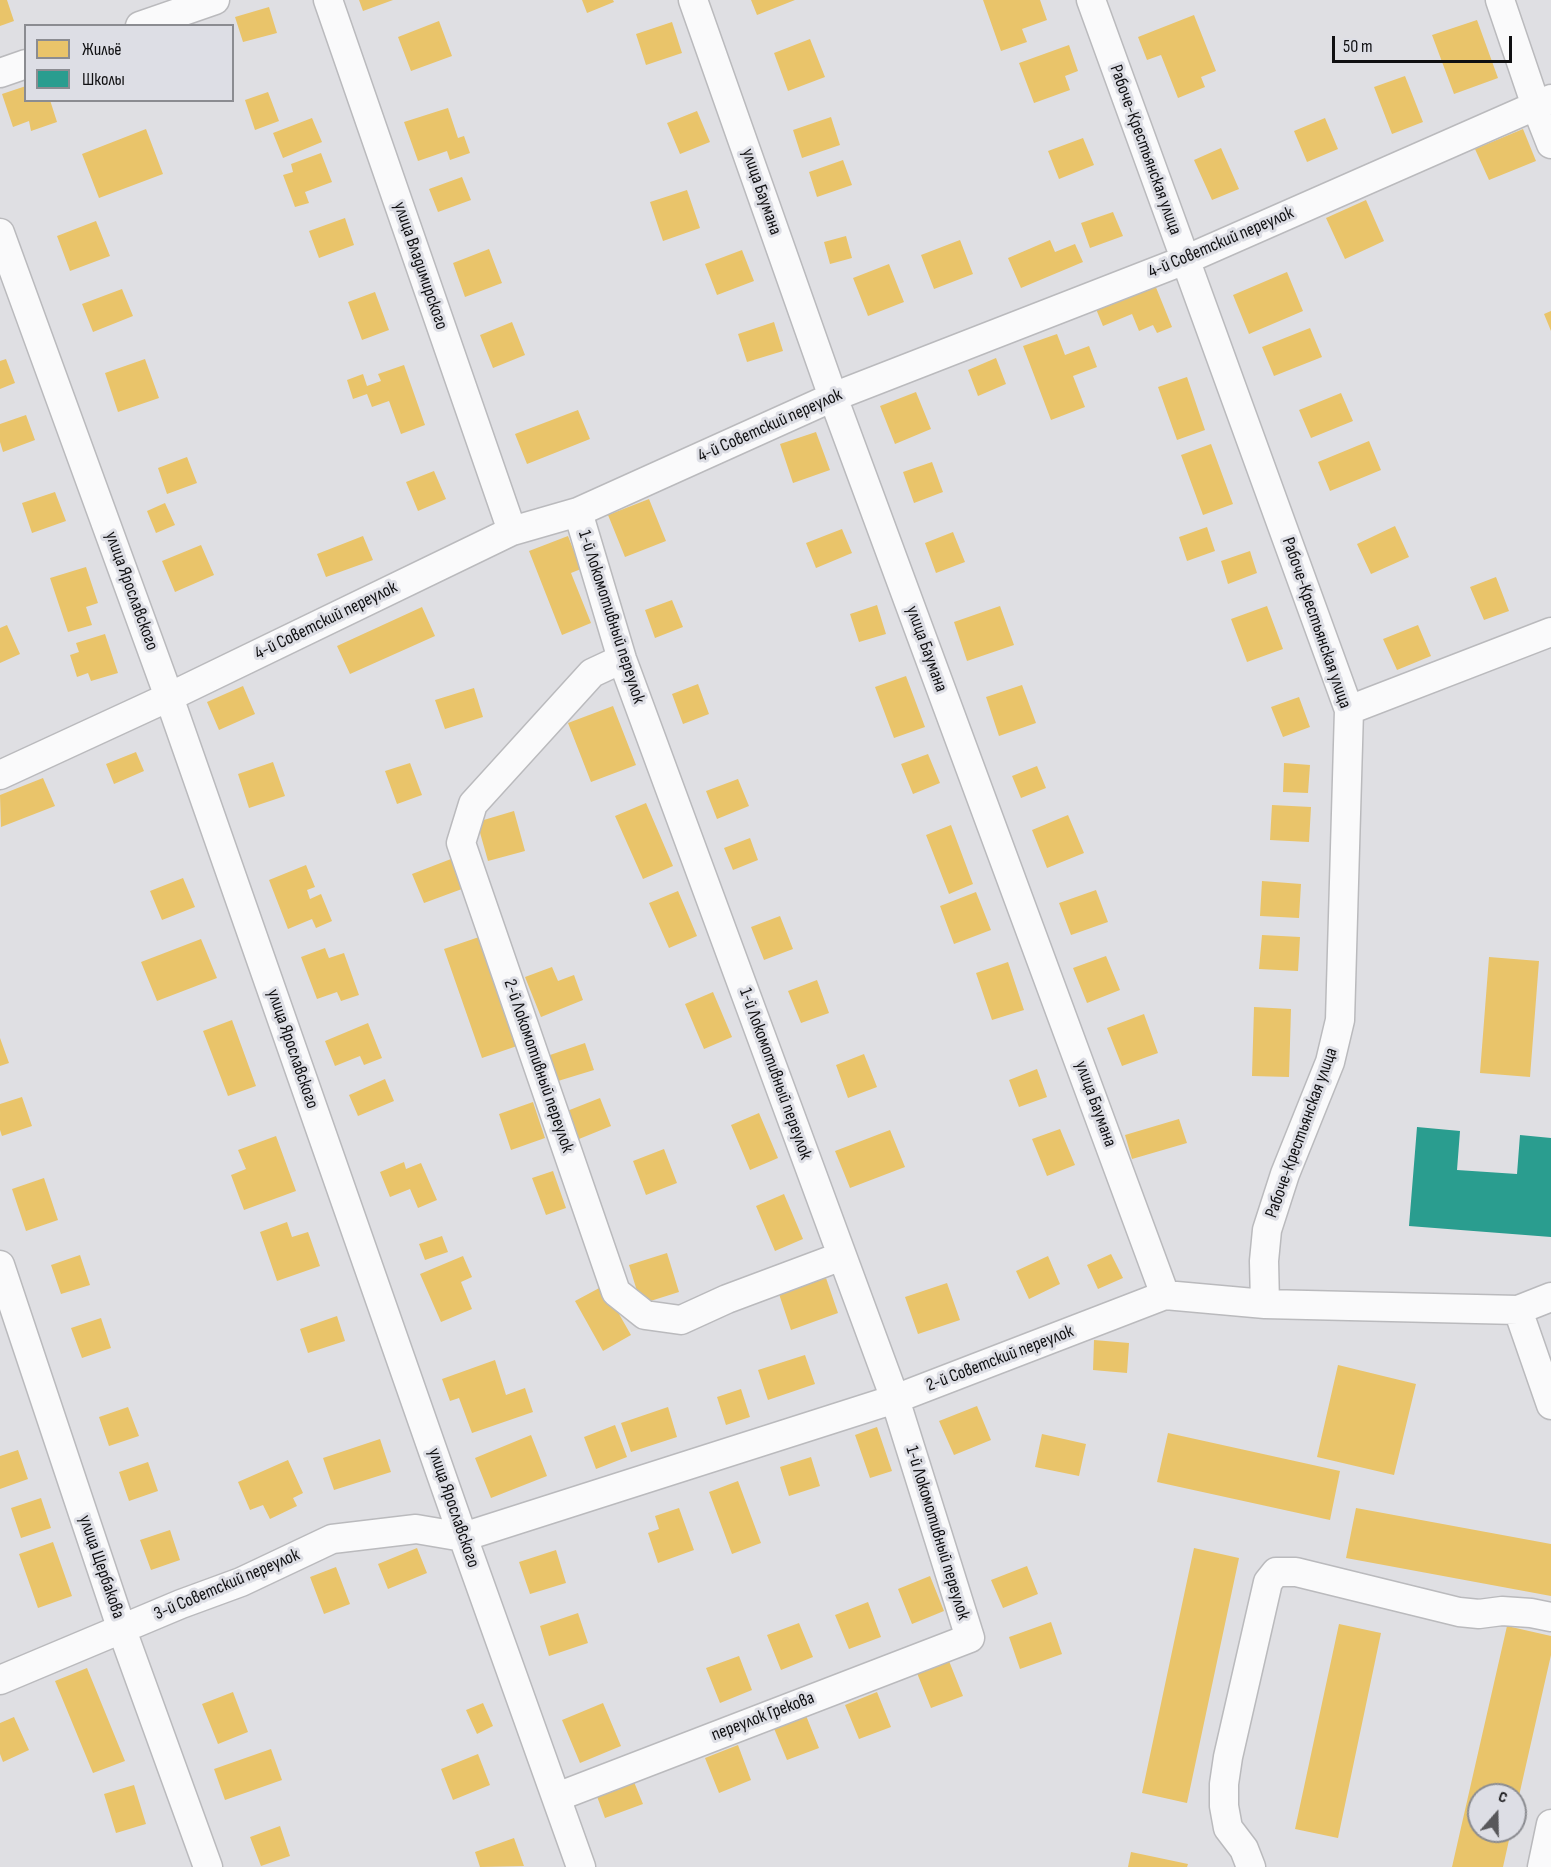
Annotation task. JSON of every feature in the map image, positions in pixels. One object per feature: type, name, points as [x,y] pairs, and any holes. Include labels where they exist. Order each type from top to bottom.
[{"type":"street","points":[[146,24],[215,0]]},
{"type":"street","name":"улица Владимирского","points":[[328,0],[512,531]]},
{"type":"street","name":"улица Баумана","points":[[693,0],[833,397],[1165,1295]]},
{"type":"street","name":"Рабоче-Крестьянская улица","points":[[1091,0],[1349,710],[1340,1020],[1330,1062],[1285,1174],[1267,1230],[1264,1304]]},
{"type":"street","points":[[1500,0],[1543,102],[1551,144]]},
{"type":"street","points":[[0,73],[24,65]]},
{"type":"street","name":"4-й Советский переулок","points":[[0,775],[169,697],[512,531],[578,512],[833,397],[1185,260],[1543,102]]},
{"type":"street","name":"улица Ярославского","points":[[0,233],[169,697],[463,1537],[582,1867]]},
{"type":"street","name":"1-й Локомотивный переулок","points":[[578,512],[622,659],[895,1399],[970,1638]]},
{"type":"street","points":[[1349,710],[1551,632]]},
{"type":"street","name":"2-й Локомотивный переулок","points":[[622,659],[592,674],[473,804],[461,843],[616,1292],[645,1315],[681,1320],[727,1299],[842,1256]]},
{"type":"street","name":"улица Щербакова","points":[[0,1265],[122,1630],[208,1867]]},
{"type":"street","name":"2-й Советский переулок","points":[[463,1537],[895,1399],[1165,1295],[1264,1304],[1518,1310],[1551,1297]]},
{"type":"street","points":[[1518,1310],[1551,1405]]},
{"type":"street","name":"3-й Советский переулок","points":[[0,1680],[181,1604],[240,1582],[332,1539],[416,1529],[463,1537]]},
{"type":"street","points":[[1251,1867],[1244,1849],[1228,1828],[1224,1806],[1224,1784],[1228,1757],[1268,1582],[1276,1572],[1296,1572],[1459,1612],[1479,1614],[1502,1611],[1531,1612],[1551,1617]]},
{"type":"street","name":"переулок Грекова","points":[[557,1797],[970,1638]]},
{"type":"street","points":[[1542,1867],[1551,1824]]},
{"type":"building: Жильё","points":[[0,0],[7,0],[14,21],[0,26]]},
{"type":"building: Жильё","points":[[359,0],[393,0],[363,11]]},
{"type":"building: Жильё","points":[[582,0],[613,0],[614,2],[587,13]]},
{"type":"building: Жильё","points":[[751,0],[795,0],[757,15]]},
{"type":"building: Жильё","points":[[983,0],[1040,0],[1047,20],[1022,29],[1027,42],[1001,51]]},
{"type":"building: Жильё","points":[[269,7],[277,33],[243,42],[235,17]]},
{"type":"building: Жильё","points":[[1194,15],[1216,71],[1201,77],[1205,87],[1178,98],[1161,55],[1147,60],[1138,37]]},
{"type":"building: Жильё","points":[[1477,20],[1498,78],[1454,94],[1432,35]]},
{"type":"building: Жильё","points":[[439,21],[452,56],[411,71],[398,37]]},
{"type":"building: Жильё","points":[[672,22],[682,53],[646,65],[636,34]]},
{"type":"building: Жильё","points":[[810,39],[825,77],[788,91],[774,53]]},
{"type":"building: Жильё","points":[[1069,45],[1078,71],[1065,76],[1070,90],[1034,103],[1019,63]]},
{"type":"building: Жильё","points":[[1405,76],[1423,122],[1392,134],[1374,87]]},
{"type":"building: Жильё","points":[[24,87],[24,102],[51,102],[57,122],[31,131],[29,121],[13,127],[2,94]]},
{"type":"building: Жильё","points":[[268,92],[279,121],[255,130],[245,100]]},
{"type":"building: Жильё","points":[[448,108],[458,138],[464,136],[470,153],[450,160],[447,151],[418,161],[404,122]]},
{"type":"building: Жильё","points":[[697,111],[710,142],[680,154],[667,123]]},
{"type":"building: Жильё","points":[[831,117],[840,145],[802,158],[793,130]]},
{"type":"building: Жильё","points":[[312,118],[322,142],[283,158],[273,133]]},
{"type":"building: Жильё","points":[[1325,118],[1338,149],[1307,162],[1294,131]]},
{"type":"building: Жильё","points":[[146,129],[163,174],[99,198],[82,154]]},
{"type":"building: Жильё","points":[[1523,129],[1536,161],[1489,180],[1475,149]]},
{"type":"building: Жильё","points":[[1083,138],[1094,165],[1059,179],[1048,151]]},
{"type":"building: Жильё","points":[[1221,148],[1239,189],[1212,200],[1194,160]]},
{"type":"building: Жильё","points":[[321,153],[332,182],[305,192],[309,203],[295,207],[283,175],[293,172],[291,164]]},
{"type":"building: Жильё","points":[[843,160],[852,185],[817,197],[809,172]]},
{"type":"building: Жильё","points":[[462,177],[471,200],[438,212],[429,189]]},
{"type":"building: Жильё","points":[[687,190],[700,228],[663,241],[650,202]]},
{"type":"building: Жильё","points":[[1366,200],[1384,241],[1345,259],[1326,218]]},
{"type":"building: Жильё","points":[[1113,212],[1123,236],[1090,248],[1081,223]]},
{"type":"building: Жильё","points":[[345,218],[354,245],[319,258],[309,231]]},
{"type":"building: Жильё","points":[[96,221],[110,256],[70,271],[57,236]]},
{"type":"building: Жильё","points":[[846,236],[852,258],[830,264],[824,242]]},
{"type":"building: Жильё","points":[[960,240],[973,274],[934,289],[921,255]]},
{"type":"building: Жильё","points":[[1050,240],[1055,252],[1075,244],[1083,262],[1021,288],[1008,258]]},
{"type":"building: Жильё","points":[[489,249],[502,283],[465,297],[453,263]]},
{"type":"building: Жильё","points":[[742,250],[754,281],[717,295],[705,264]]},
{"type":"building: Жильё","points":[[889,264],[904,302],[868,316],[853,278]]},
{"type":"building: Жильё","points":[[1287,272],[1303,311],[1249,334],[1233,295]]},
{"type":"building: Жильё","points":[[1153,280],[1172,327],[1157,333],[1153,325],[1139,331],[1132,314],[1103,326],[1094,304]]},
{"type":"building: Жильё","points":[[122,289],[133,316],[93,332],[82,304]]},
{"type":"building: Жильё","points":[[375,292],[389,330],[362,340],[348,302]]},
{"type":"building: Жильё","points":[[1551,311],[1551,331],[1544,314]]},
{"type":"building: Жильё","points":[[512,322],[525,355],[493,368],[480,335]]},
{"type":"building: Жильё","points":[[774,322],[783,351],[747,362],[738,334]]},
{"type":"building: Жильё","points":[[1310,328],[1322,357],[1274,376],[1262,347]]},
{"type":"building: Жильё","points":[[1057,334],[1065,355],[1089,346],[1097,367],[1073,376],[1085,407],[1051,420],[1023,346]]},
{"type":"building: Жильё","points":[[996,358],[1006,384],[978,396],[968,370]]},
{"type":"building: Жильё","points":[[6,359],[15,383],[0,389],[0,361]]},
{"type":"building: Жильё","points":[[145,359],[159,398],[118,412],[105,373]]},
{"type":"building: Жильё","points":[[404,365],[425,425],[401,434],[389,401],[372,407],[367,394],[353,399],[347,380],[363,374],[367,386],[381,381],[378,374]]},
{"type":"building: Жильё","points":[[1187,377],[1205,430],[1177,440],[1158,387]]},
{"type":"building: Жильё","points":[[916,392],[931,429],[895,444],[880,406]]},
{"type":"building: Жильё","points":[[1341,393],[1353,421],[1311,438],[1299,410]]},
{"type":"building: Жильё","points":[[578,410],[590,439],[527,464],[515,434]]},
{"type":"building: Жильё","points":[[26,415],[35,440],[3,452],[0,442],[0,424]]},
{"type":"building: Жильё","points":[[816,432],[830,470],[793,483],[780,444]]},
{"type":"building: Жильё","points":[[1369,441],[1381,470],[1330,491],[1318,462]]},
{"type":"building: Жильё","points":[[1211,444],[1233,504],[1203,515],[1181,455]]},
{"type":"building: Жильё","points":[[187,457],[197,483],[167,494],[158,468]]},
{"type":"building: Жильё","points":[[932,462],[943,492],[914,503],[903,472]]},
{"type":"building: Жильё","points":[[434,471],[446,499],[418,511],[406,482]]},
{"type":"building: Жильё","points":[[55,492],[66,521],[32,533],[22,503]]},
{"type":"building: Жильё","points":[[649,499],[666,541],[625,557],[608,515]]},
{"type":"building: Жильё","points":[[165,503],[175,525],[156,533],[147,511]]},
{"type":"building: Жильё","points":[[1395,526],[1409,557],[1371,574],[1357,544]]},
{"type":"building: Жильё","points":[[1207,527],[1215,551],[1187,561],[1179,537]]},
{"type":"building: Жильё","points":[[842,529],[852,553],[816,568],[806,543]]},
{"type":"building: Жильё","points":[[953,532],[965,562],[936,573],[925,543]]},
{"type":"building: Жильё","points":[[363,536],[373,560],[326,577],[317,554]]},
{"type":"building: Жильё","points":[[568,536],[581,569],[571,573],[591,623],[562,635],[529,551]]},
{"type":"building: Жильё","points":[[201,545],[214,575],[175,592],[162,561]]},
{"type":"building: Жильё","points":[[1250,551],[1257,573],[1228,584],[1221,561]]},
{"type":"building: Жильё","points":[[86,567],[98,603],[86,607],[92,625],[68,632],[50,578]]},
{"type":"building: Жильё","points":[[1496,577],[1509,611],[1484,620],[1470,587]]},
{"type":"building: Жильё","points":[[672,600],[683,627],[655,638],[645,610]]},
{"type":"building: Жильё","points":[[877,605],[886,634],[859,642],[850,614]]},
{"type":"building: Жильё","points":[[1000,606],[1014,645],[967,661],[954,622]]},
{"type":"building: Жильё","points":[[1267,606],[1283,649],[1247,662],[1231,619]]},
{"type":"building: Жильё","points":[[422,607],[435,636],[350,674],[337,646]]},
{"type":"building: Жильё","points":[[7,625],[20,654],[0,663],[0,628]]},
{"type":"building: Жильё","points":[[1418,625],[1431,656],[1397,670],[1383,639]]},
{"type":"building: Жильё","points":[[105,634],[118,673],[91,681],[88,673],[77,677],[70,655],[79,652],[76,643]]},
{"type":"building: Жильё","points":[[906,676],[925,727],[894,738],[875,687]]},
{"type":"building: Жильё","points":[[698,684],[709,714],[683,724],[672,694]]},
{"type":"building: Жильё","points":[[1022,685],[1036,723],[999,736],[986,697]]},
{"type":"building: Жильё","points":[[243,686],[255,714],[219,730],[207,702]]},
{"type":"building: Жильё","points":[[474,688],[483,717],[445,729],[435,700]]},
{"type":"building: Жильё","points":[[1299,697],[1310,727],[1283,737],[1271,707]]},
{"type":"building: Жильё","points":[[613,706],[636,765],[591,782],[568,723]]},
{"type":"building: Жильё","points":[[136,752],[144,771],[114,784],[106,764]]},
{"type":"building: Жильё","points":[[928,754],[940,783],[913,794],[901,764]]},
{"type":"building: Жильё","points":[[273,762],[285,796],[249,808],[238,774]]},
{"type":"building: Жильё","points":[[410,763],[422,795],[397,804],[385,771]]},
{"type":"building: Жильё","points":[[1284,763],[1310,765],[1308,793],[1283,792]]},
{"type":"building: Жильё","points":[[1037,766],[1046,788],[1021,798],[1012,776]]},
{"type":"building: Жильё","points":[[43,778],[55,806],[1,827],[0,795]]},
{"type":"building: Жильё","points":[[738,779],[749,806],[717,819],[706,791]]},
{"type":"building: Жильё","points":[[646,803],[673,866],[643,879],[615,816]]},
{"type":"building: Жильё","points":[[1272,805],[1311,807],[1309,842],[1270,840]]},
{"type":"building: Жильё","points":[[514,811],[525,851],[488,861],[477,822]]},
{"type":"building: Жильё","points":[[1068,815],[1084,853],[1047,868],[1032,830]]},
{"type":"building: Жильё","points":[[951,825],[973,884],[949,894],[926,835]]},
{"type":"building: Жильё","points":[[750,838],[758,860],[733,870],[724,848]]},
{"type":"building: Жильё","points":[[451,859],[462,889],[424,903],[412,874]]},
{"type":"building: Жильё","points":[[306,865],[315,887],[307,890],[310,899],[321,894],[332,921],[316,928],[312,919],[288,929],[269,880]]},
{"type":"building: Жильё","points":[[183,878],[195,907],[162,920],[150,891]]},
{"type":"building: Жильё","points":[[1262,881],[1301,884],[1299,918],[1260,916]]},
{"type":"building: Жильё","points":[[1096,890],[1108,922],[1071,935],[1059,903]]},
{"type":"building: Жильё","points":[[678,891],[697,936],[669,948],[649,903]]},
{"type":"building: Жильё","points":[[976,892],[991,930],[954,944],[940,906]]},
{"type":"building: Жильё","points":[[780,916],[793,949],[764,960],[751,927]]},
{"type":"building: Жильё","points":[[1262,935],[1300,937],[1298,971],[1259,969]]},
{"type":"building: Жильё","points":[[479,937],[517,1046],[482,1058],[444,949]]},
{"type":"building: Жильё","points":[[201,939],[217,978],[157,1001],[141,962]]},
{"type":"building: Жильё","points":[[325,948],[329,958],[344,953],[359,995],[341,1001],[337,992],[317,999],[301,957]]},
{"type":"building: Жильё","points":[[1106,956],[1120,990],[1087,1003],[1073,968]]},
{"type":"building: Жильё","points":[[1489,957],[1539,961],[1530,1077],[1480,1073]]},
{"type":"building: Жильё","points":[[1008,962],[1024,1010],[992,1020],[976,973]]},
{"type":"building: Жильё","points":[[552,967],[558,981],[574,975],[583,1000],[541,1017],[525,977]]},
{"type":"building: Жильё","points":[[817,980],[829,1013],[801,1023],[788,991]]},
{"type":"building: Жильё","points":[[713,992],[732,1037],[704,1049],[685,1004]]},
{"type":"building: Жильё","points":[[1254,1007],[1291,1009],[1289,1077],[1252,1076]]},
{"type":"building: Жильё","points":[[1144,1014],[1158,1053],[1122,1066],[1107,1028]]},
{"type":"building: Жильё","points":[[232,1020],[256,1086],[228,1096],[203,1031]]},
{"type":"building: Жильё","points":[[368,1023],[382,1058],[364,1065],[360,1056],[335,1066],[325,1041]]},
{"type":"building: Жильё","points":[[0,1038],[9,1063],[0,1066]]},
{"type":"building: Жильё","points":[[585,1043],[594,1070],[558,1081],[550,1055]]},
{"type":"building: Жильё","points":[[864,1054],[877,1087],[848,1098],[836,1065]]},
{"type":"building: Жильё","points":[[1037,1069],[1047,1097],[1019,1107],[1009,1080]]},
{"type":"building: Жильё","points":[[385,1079],[394,1101],[358,1116],[349,1095]]},
{"type":"building: Жильё","points":[[22,1097],[32,1126],[2,1136],[0,1104]]},
{"type":"building: Жильё","points":[[600,1098],[611,1126],[579,1139],[567,1111]]},
{"type":"building: Жильё","points":[[533,1102],[545,1138],[511,1150],[499,1114]]},
{"type":"building: Жильё","points":[[759,1113],[778,1158],[750,1170],[731,1125]]},
{"type":"building: Жильё","points":[[1179,1119],[1187,1143],[1132,1159],[1125,1135]]},
{"type":"building: Жильё","points":[[1060,1129],[1075,1165],[1047,1176],[1032,1139]]},
{"type":"building: Жильё","points":[[890,1130],[905,1167],[850,1188],[835,1151]]},
{"type":"building: Жильё","points":[[276,1136],[296,1191],[244,1210],[231,1175],[246,1169],[238,1150]]},
{"type":"building: Жильё","points":[[664,1149],[677,1183],[646,1195],[633,1161]]},
{"type":"building: Жильё","points":[[404,1162],[406,1169],[421,1163],[437,1200],[418,1208],[410,1189],[390,1197],[380,1172]]},
{"type":"building: Жильё","points":[[553,1171],[566,1208],[546,1215],[532,1178]]},
{"type":"building: Жильё","points":[[44,1178],[58,1220],[26,1231],[12,1189]]},
{"type":"building: Жильё","points":[[784,1194],[803,1239],[775,1251],[756,1206]]},
{"type":"building: Жильё","points":[[287,1222],[292,1237],[308,1232],[320,1266],[277,1281],[260,1232]]},
{"type":"building: Жильё","points":[[442,1236],[448,1252],[425,1260],[419,1244]]},
{"type":"building: Жильё","points":[[667,1253],[679,1292],[641,1304],[629,1265]]},
{"type":"building: Жильё","points":[[1111,1254],[1123,1278],[1098,1289],[1087,1265]]},
{"type":"building: Жильё","points":[[80,1255],[90,1285],[61,1294],[51,1265]]},
{"type":"building: Жильё","points":[[463,1256],[472,1277],[461,1282],[472,1309],[441,1322],[420,1274]]},
{"type":"building: Жильё","points":[[1048,1256],[1060,1284],[1029,1299],[1016,1271]]},
{"type":"building: Жильё","points":[[826,1278],[838,1313],[791,1330],[779,1294]]},
{"type":"building: Жильё","points":[[947,1283],[960,1320],[918,1334],[905,1297]]},
{"type":"building: Жильё","points":[[603,1286],[631,1335],[603,1351],[575,1301]]},
{"type":"building: Жильё","points":[[337,1316],[345,1341],[308,1353],[300,1329]]},
{"type":"building: Жильё","points":[[101,1318],[111,1348],[82,1358],[71,1328]]},
{"type":"building: Жильё","points":[[1094,1340],[1129,1343],[1127,1373],[1093,1370]]},
{"type":"building: Жильё","points":[[805,1355],[815,1384],[768,1400],[758,1370]]},
{"type":"building: Жильё","points":[[495,1360],[506,1395],[525,1388],[533,1412],[472,1433],[459,1398],[450,1401],[442,1379]]},
{"type":"building: Жильё","points":[[1338,1365],[1416,1384],[1394,1475],[1317,1457]]},
{"type":"building: Жильё","points":[[741,1389],[750,1417],[726,1425],[717,1397]]},
{"type":"building: Жильё","points":[[977,1406],[991,1440],[954,1455],[939,1421]]},
{"type":"building: Жильё","points":[[128,1407],[139,1436],[109,1446],[99,1417]]},
{"type":"building: Жильё","points":[[668,1407],[677,1437],[631,1452],[621,1423]]},
{"type":"building: Жильё","points":[[615,1425],[627,1457],[596,1469],[584,1437]]},
{"type":"building: Жильё","points":[[877,1427],[892,1471],[870,1478],[855,1435]]},
{"type":"building: Жильё","points":[[1168,1433],[1340,1471],[1330,1520],[1157,1482]]},
{"type":"building: Жильё","points":[[1042,1434],[1086,1444],[1079,1476],[1035,1467]]},
{"type":"building: Жильё","points":[[531,1435],[547,1476],[491,1498],[475,1458]]},
{"type":"building: Жильё","points":[[380,1439],[391,1472],[334,1490],[323,1458]]},
{"type":"building: Жильё","points":[[18,1450],[28,1479],[0,1489],[0,1456]]},
{"type":"building: Жильё","points":[[811,1457],[820,1486],[789,1496],[780,1467]]},
{"type":"building: Жильё","points":[[288,1460],[303,1493],[293,1498],[297,1506],[270,1519],[263,1505],[250,1510],[238,1482]]},
{"type":"building: Жильё","points":[[148,1462],[158,1491],[129,1501],[119,1472]]},
{"type":"building: Жильё","points":[[738,1481],[761,1543],[732,1554],[709,1492]]},
{"type":"building: Жильё","points":[[41,1498],[51,1528],[21,1538],[11,1508]]},
{"type":"building: Жильё","points":[[679,1508],[694,1550],[658,1563],[648,1533],[659,1529],[655,1516]]},
{"type":"building: Жильё","points":[[1356,1508],[1551,1544],[1551,1596],[1346,1558]]},
{"type":"building: Жильё","points":[[170,1530],[180,1560],[151,1570],[140,1540]]},
{"type":"building: Жильё","points":[[53,1542],[72,1596],[38,1608],[19,1554]]},
{"type":"building: Жильё","points":[[417,1548],[427,1573],[388,1589],[378,1564]]},
{"type":"building: Жильё","points":[[1194,1548],[1239,1558],[1187,1803],[1142,1793]]},
{"type":"building: Жильё","points":[[556,1550],[566,1583],[530,1594],[519,1562]]},
{"type":"building: Жильё","points":[[1027,1566],[1038,1594],[1003,1608],[991,1580]]},
{"type":"building: Жильё","points":[[336,1567],[350,1604],[324,1614],[310,1577]]},
{"type":"building: Жильё","points":[[930,1576],[944,1611],[912,1624],[898,1589]]},
{"type":"building: Жильё","points":[[868,1602],[881,1637],[849,1649],[835,1615]]},
{"type":"building: Жильё","points":[[578,1613],[588,1643],[549,1656],[540,1626]]},
{"type":"building: Жильё","points":[[1051,1622],[1062,1654],[1020,1669],[1009,1637]]},
{"type":"building: Жильё","points":[[799,1623],[813,1657],[781,1670],[767,1635]]},
{"type":"building: Жильё","points":[[1339,1624],[1381,1633],[1338,1838],[1295,1829]]},
{"type":"building: Жильё","points":[[1507,1626],[1551,1636],[1551,1655],[1522,1783],[1471,1783]]},
{"type":"building: Жильё","points":[[739,1656],[752,1690],[720,1703],[706,1668]]},
{"type":"building: Жильё","points":[[949,1661],[963,1696],[931,1708],[917,1673]]},
{"type":"building: Жильё","points":[[87,1668],[125,1761],[93,1773],[55,1681]]},
{"type":"building: Жильё","points":[[233,1692],[248,1732],[218,1744],[202,1704]]},
{"type":"building: Жильё","points":[[877,1692],[891,1727],[859,1739],[845,1705]]},
{"type":"building: Жильё","points":[[483,1703],[493,1726],[477,1734],[466,1710]]},
{"type":"building: Жильё","points":[[603,1703],[621,1746],[580,1763],[562,1720]]},
{"type":"building: Жильё","points":[[805,1713],[819,1748],[787,1760],[773,1726]]},
{"type":"building: Жильё","points":[[14,1717],[29,1750],[3,1762],[0,1754],[0,1723]]},
{"type":"building: Жильё","points":[[738,1745],[751,1780],[719,1793],[705,1758]]},
{"type":"building: Жильё","points":[[271,1749],[282,1780],[225,1800],[214,1769]]},
{"type":"building: Жильё","points":[[478,1754],[490,1785],[453,1800],[441,1769]]},
{"type":"building: Жильё","points":[[632,1777],[643,1804],[605,1818],[595,1791]]},
{"type":"building: Жильё","points":[[134,1785],[146,1824],[116,1833],[104,1794]]},
{"type":"building: Жильё","points":[[1467,1801],[1467,1843],[1508,1843],[1503,1867],[1452,1867]]},
{"type":"building: Жильё","points":[[280,1826],[290,1856],[261,1866],[250,1837]]},
{"type":"building: Жильё","points":[[514,1838],[524,1866],[480,1867],[475,1852]]},
{"type":"building: Жильё","points":[[1131,1852],[1188,1864],[1187,1867],[1128,1867]]},
{"type":"building: Школы","points":[[1417,1127],[1460,1131],[1457,1170],[1517,1174],[1520,1135],[1551,1138],[1551,1237],[1409,1226]]}]
